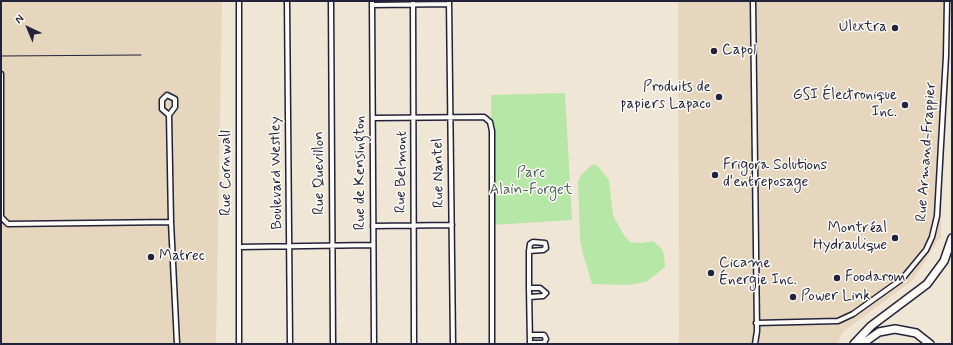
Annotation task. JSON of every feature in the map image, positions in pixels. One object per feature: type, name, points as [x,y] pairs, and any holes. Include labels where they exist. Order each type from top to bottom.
[{"type":"highway","points":[[854,344],[871,326],[927,284],[944,261],[952,238]]},
{"type":"highway","points":[[862,344],[878,332],[895,329],[916,333],[930,344]]},
{"type":"street","name":"Rue Cornwall","points":[[239,1],[239,344]]},
{"type":"street","name":"Boulevard Westley","points":[[287,1],[290,344]]},
{"type":"street","name":"Rue Quevillon","points":[[331,1],[333,344]]},
{"type":"street","points":[[753,1],[755,344]]},
{"type":"street","name":"Rue Armand-Frappier","points":[[756,323],[838,322],[853,314],[902,279],[926,250],[932,237],[936,216],[946,56],[947,1]]},
{"type":"street","points":[[372,3],[449,2]]},
{"type":"street","name":"Rue Nantel","points":[[449,2],[452,344]]},
{"type":"street","name":"Rue de Kensington","points":[[372,3],[374,344]]},
{"type":"street","name":"Rue Belmont","points":[[413,3],[414,344]]},
{"type":"street","points":[[1,74],[1,217],[8,224],[171,222]]},
{"type":"street","points":[[169,115],[162,109],[162,100],[167,95],[175,98],[176,107],[169,115],[171,222],[177,344]]},
{"type":"street","points":[[373,118],[484,117],[490,122],[492,131],[492,344]]},
{"type":"street","points":[[373,226],[452,225]]},
{"type":"street","points":[[239,248],[373,245]]},
{"type":"street","points":[[529,251],[530,343],[543,343],[546,338],[543,335],[530,335]]},
{"type":"street","points":[[529,288],[540,288],[546,293],[543,296],[530,297]]},
{"type":"shaded area","points":[[1,1],[222,1],[216,344],[1,344]]},
{"type":"shaded area","points":[[678,1],[945,1],[941,236],[913,280],[843,332],[837,344],[679,344]]},
{"type":"green space","name":"Parc Alain-Forget","points":[[565,93],[572,220],[492,225],[491,95]]},
{"type":"green space","points":[[593,164],[598,166],[609,180],[613,215],[623,234],[630,242],[641,243],[653,241],[662,249],[665,267],[646,282],[627,285],[592,284],[580,240],[578,182],[581,175]]},
{"type":"railway","points":[[1,56],[141,55]]},
{"type":"place","name":"Ulextra","points":[[895,28]]},
{"type":"place","name":"Capol","points":[[714,51]]},
{"type":"place","name":"Produits de papiers Lapaco","points":[[719,97]]},
{"type":"place","name":"GSI Électronique Inc.","points":[[905,105]]},
{"type":"place","name":"Frigora Solutions d'entreposage","points":[[715,175]]},
{"type":"place","name":"Montréal Hydraulique","points":[[895,238]]},
{"type":"place","name":"Matrec","points":[[151,257]]},
{"type":"place","name":"Cicame Énergie Inc.","points":[[711,273]]},
{"type":"place","name":"Foodarom","points":[[837,278]]},
{"type":"place","name":"Power Link","points":[[793,297]]}]
